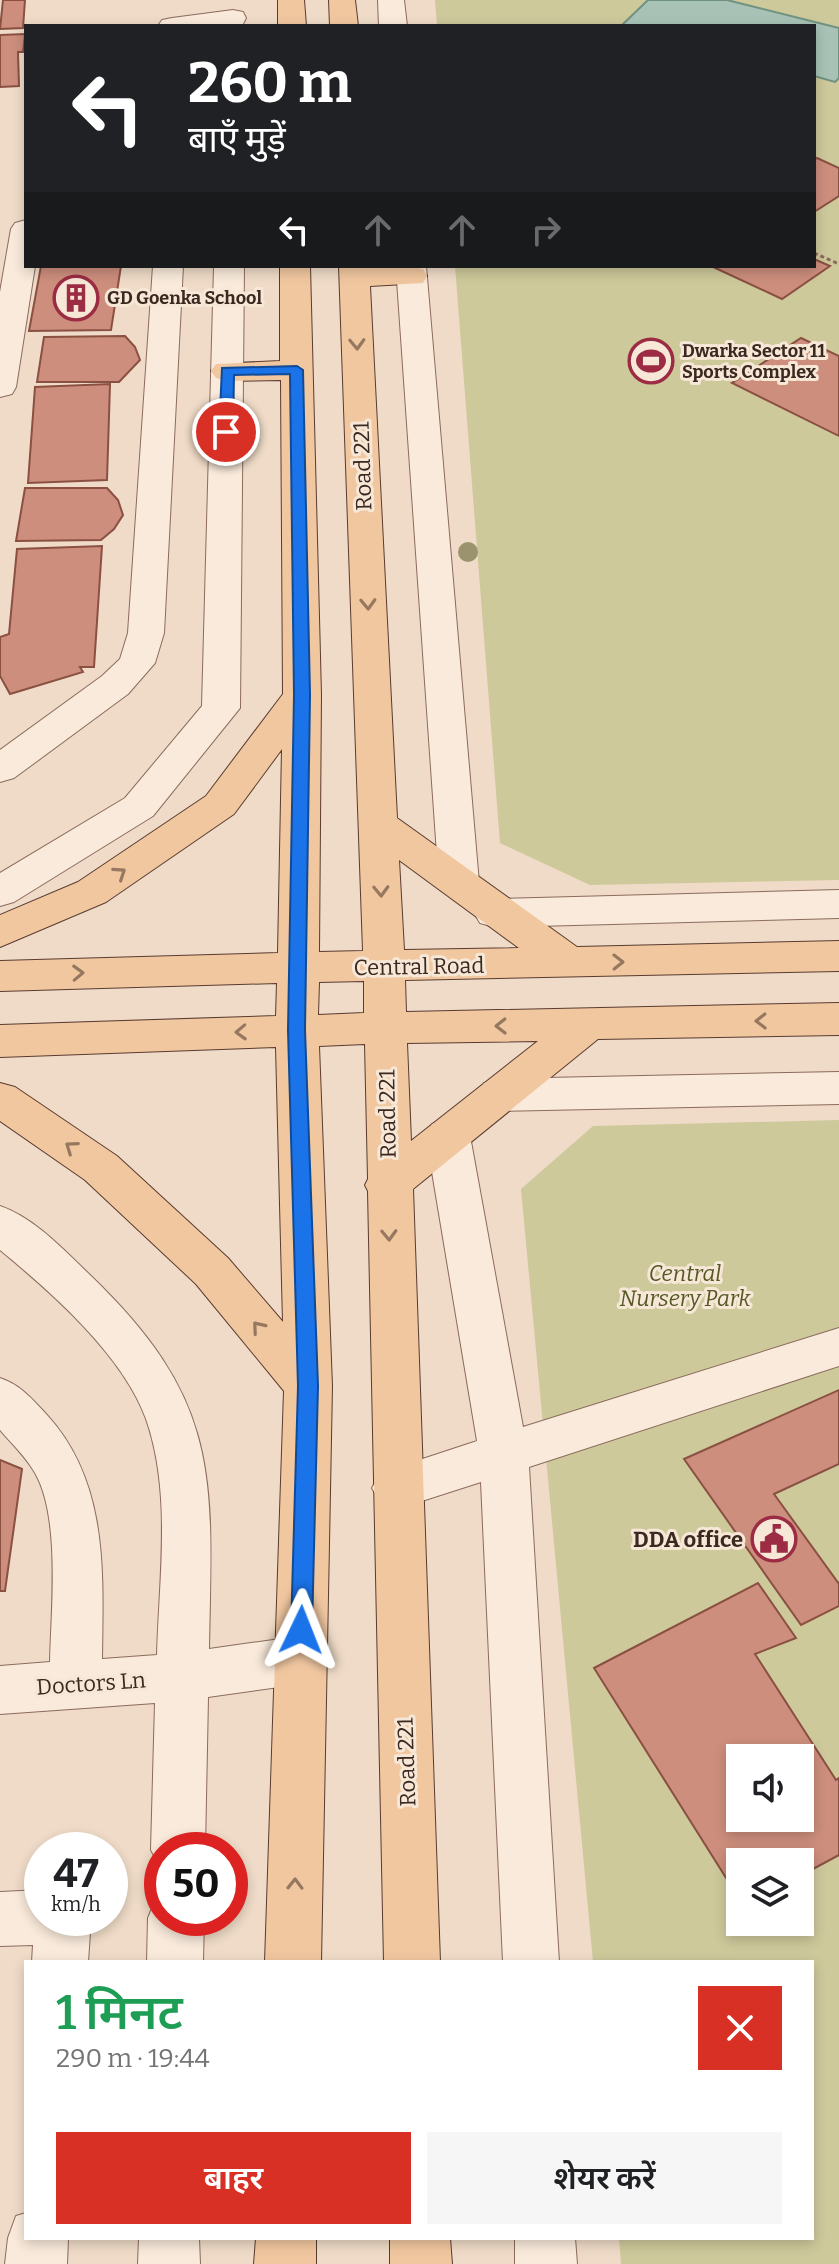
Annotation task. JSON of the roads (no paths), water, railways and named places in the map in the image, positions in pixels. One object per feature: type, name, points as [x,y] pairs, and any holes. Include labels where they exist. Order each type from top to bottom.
[{"type":"main road","points":[[291,0],[292,24]]},
{"type":"main road","points":[[342,0],[344,24]]},
{"type":"main road","points":[[293,1960],[308,1386],[296,966],[302,695],[295,268]]},
{"type":"main road","points":[[354,272],[412,271]]},
{"type":"main road","name":"Road 221","points":[[354,272],[384,967],[387,1185],[412,1960]]},
{"type":"main road","points":[[227,371],[297,370]]},
{"type":"main road","points":[[0,932],[92,892],[220,805],[302,695]]},
{"type":"main road","points":[[378,824],[459,883],[494,913],[571,963]]},
{"type":"main road","name":"Central Road","points":[[0,976],[296,966],[384,967],[839,956]]},
{"type":"main road","points":[[0,1041],[297,1030],[839,1019]]},
{"type":"main road","points":[[387,1185],[588,1024]]},
{"type":"main road","points":[[0,1099],[101,1168],[201,1261],[308,1386]]},
{"type":"main road","points":[[285,2264],[286,2240]]},
{"type":"main road","points":[[420,2240],[421,2264]]},
{"type":"street","points":[[391,0],[393,24]]},
{"type":"street","points":[[184,24],[233,15]]},
{"type":"street","points":[[0,387],[24,241]]},
{"type":"street","points":[[0,769],[115,685],[137,663],[146,633],[168,268]]},
{"type":"street","points":[[0,892],[139,807],[221,708],[229,268]]},
{"type":"street","points":[[412,271],[459,883]]},
{"type":"street","points":[[494,913],[839,904]]},
{"type":"street","points":[[499,1095],[839,1088]]},
{"type":"street","points":[[448,1136],[504,1455],[531,1960]]},
{"type":"street","points":[[0,1224],[54,1271],[109,1328],[158,1390],[178,1442],[186,1508],[178,1832]]},
{"type":"street","points":[[397,1488],[839,1347]]},
{"type":"street","points":[[0,1398],[45,1447],[63,1479],[75,1548],[76,1682]]},
{"type":"street","name":"Doctors Ln","points":[[0,1690],[76,1682],[182,1677],[301,1660]]},
{"type":"street","points":[[0,1919],[24,1918]]},
{"type":"street","points":[[60,1960],[62,1936]]},
{"type":"street","points":[[175,1960],[176,1936]]},
{"type":"street","points":[[36,2264],[38,2240]]},
{"type":"street","points":[[169,2240],[169,2264]]},
{"type":"street","points":[[545,2240],[546,2264]]},
{"type":"place","name":"GD Goenka School","points":[[76,298]]},
{"type":"place","name":"Dwarka Sector 11 Sports Complex","points":[[651,361]]},
{"type":"place","name":"DDA office","points":[[774,1539]]},
{"type":"park label","name":"Central Nursery Park","points":[[685,1286]]}]
